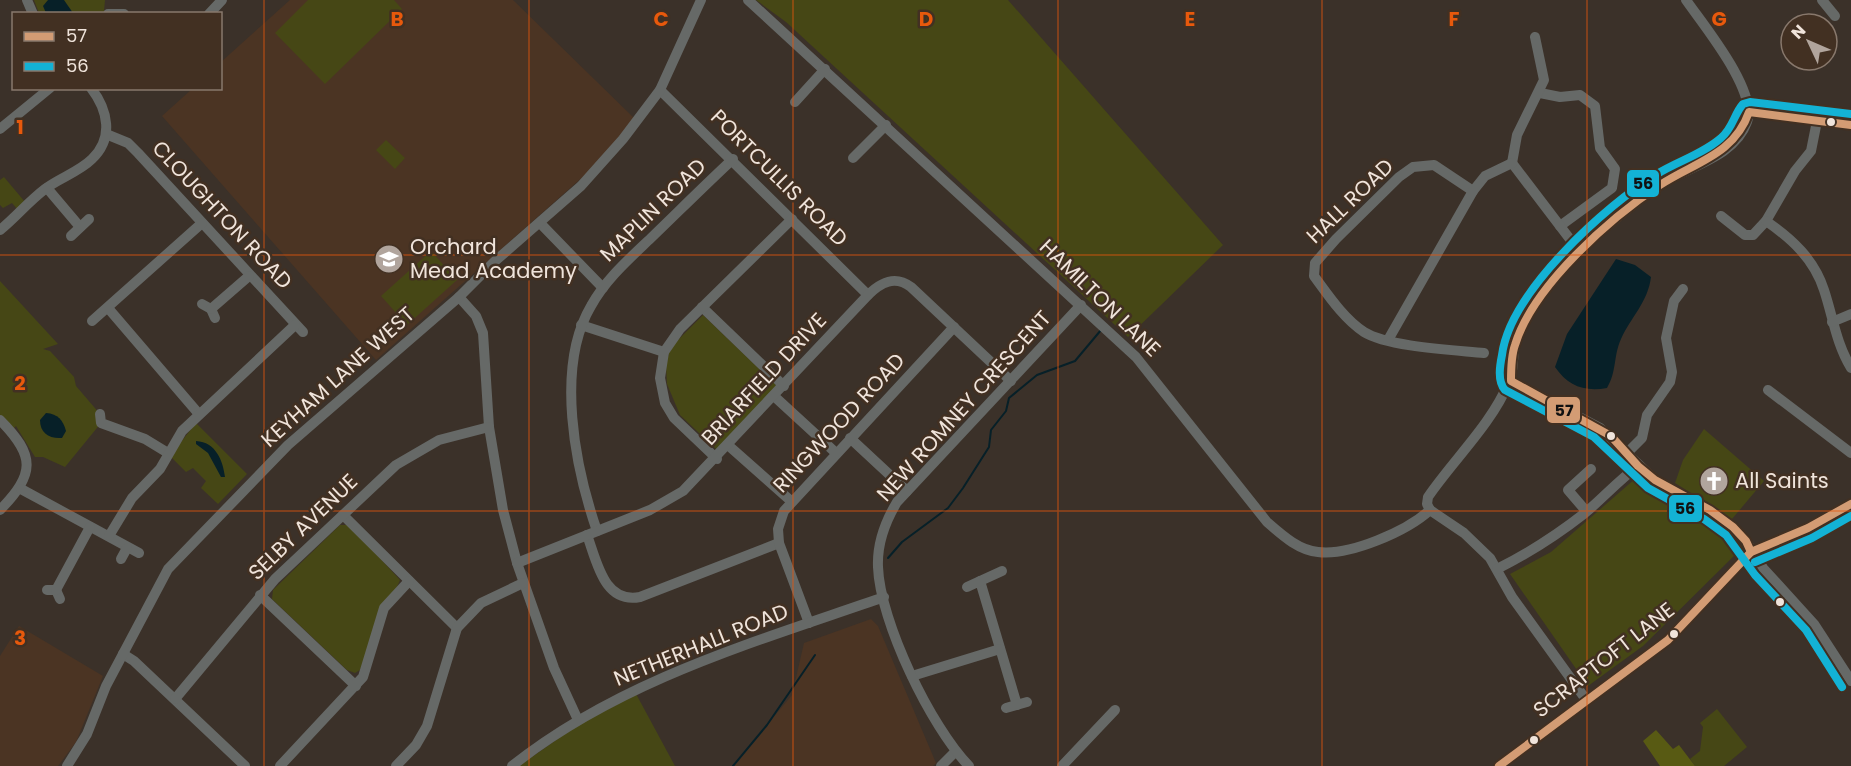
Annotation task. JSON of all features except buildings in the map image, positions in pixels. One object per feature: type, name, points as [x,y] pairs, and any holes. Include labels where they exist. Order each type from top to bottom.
[{"type":"street","points":[[211,12],[222,0]]},
{"type":"street","name":"KEYHAM LANE WEST","points":[[66,766],[87,734],[123,654],[168,569],[288,445],[459,297],[494,262],[581,186],[623,139],[660,90],[701,0]]},
{"type":"street","name":"HAMILTON LANE","points":[[748,0],[1136,357],[1267,522],[1289,541],[1316,552],[1340,553],[1419,520],[1430,510]]},
{"type":"street","points":[[1587,701],[1512,597],[1497,569],[1464,533],[1430,510],[1427,504],[1428,497],[1486,421],[1510,381],[1511,357],[1518,337],[1552,283],[1579,251],[1663,183],[1729,148],[1743,132],[1749,112],[1745,93],[1686,0]]},
{"type":"street","points":[[1822,0],[1832,12]]},
{"type":"street","points":[[1535,37],[1544,80],[1540,93],[1517,135],[1512,163],[1579,251]]},
{"type":"street","points":[[795,102],[825,69]]},
{"type":"street","points":[[0,129],[48,90]]},
{"type":"street","points":[[0,230],[47,188],[93,159],[106,135],[105,110],[92,90]]},
{"type":"street","name":"PORTCULLIS ROAD","points":[[660,90],[733,159],[868,295]]},
{"type":"street","points":[[1540,93],[1560,97],[1580,95],[1595,106],[1600,148],[1615,169],[1612,188],[1560,226]]},
{"type":"street","points":[[1749,112],[1851,125]]},
{"type":"street","points":[[1721,216],[1745,235],[1753,235],[1766,221],[1796,171],[1811,151],[1817,121]]},
{"type":"street","points":[[853,158],[886,125]]},
{"type":"street","name":"CLOUGHTON ROAD","points":[[106,135],[128,143],[299,328],[198,413]]},
{"type":"street","name":"MAPLIN ROAD","points":[[733,159],[603,288],[581,325],[572,355],[570,392],[592,533],[606,585],[618,595],[629,598],[640,597],[778,543]]},
{"type":"street","points":[[1388,340],[1473,191],[1485,176],[1512,163]]},
{"type":"street","name":"HALL ROAD","points":[[1473,191],[1434,165],[1413,167],[1372,202],[1315,263],[1314,276],[1336,304],[1365,332],[1388,340],[1484,353]]},
{"type":"street","points":[[47,188],[80,227]]},
{"type":"street","points":[[71,236],[89,219]]},
{"type":"street","points":[[717,459],[674,418],[665,403],[660,378],[664,352],[674,335],[792,219]]},
{"type":"street","points":[[1766,221],[1800,248],[1818,276],[1840,350],[1851,368]]},
{"type":"street","points":[[540,223],[603,288]]},
{"type":"street","points":[[92,321],[202,224]]},
{"type":"street","points":[[210,310],[249,276]]},
{"type":"street","name":"BRIARFIELD DRIVE","points":[[517,563],[672,499],[694,483],[868,295],[886,282],[903,282],[1011,381]]},
{"type":"street","points":[[1627,453],[1642,438],[1647,415],[1670,382],[1672,372],[1666,338],[1674,301],[1683,289]]},
{"type":"street","points":[[459,297],[476,316],[483,333],[489,427],[503,510],[517,563],[554,668],[578,720]]},
{"type":"street","name":"NEW ROMNEY CRESCENT","points":[[969,766],[955,752],[912,676],[884,597],[878,568],[881,538],[892,510],[907,491],[1082,305]]},
{"type":"street","points":[[702,307],[784,386]]},
{"type":"street","points":[[108,308],[198,413],[182,431],[160,469],[121,513],[109,536]]},
{"type":"street","points":[[1832,322],[1851,314]]},
{"type":"street","points":[[581,325],[664,352]]},
{"type":"street","name":"RINGWOOD ROAD","points":[[778,543],[779,523],[791,501],[954,327]]},
{"type":"street","points":[[1510,381],[1600,428],[1655,480],[1733,527],[1746,541],[1751,552],[1814,624],[1851,681]]},
{"type":"street","points":[[1768,390],[1851,453]]},
{"type":"street","points":[[775,397],[836,453]]},
{"type":"street","points":[[0,420],[18,438],[25,451],[26,473],[21,489],[0,510]]},
{"type":"street","points":[[98,423],[145,439],[168,453]]},
{"type":"street","name":"SELBY AVENUE","points":[[174,699],[260,595],[396,465],[417,451],[451,435],[489,427]]},
{"type":"street","points":[[850,438],[907,491]]},
{"type":"street","points":[[729,446],[791,501]]},
{"type":"street","points":[[1497,569],[1532,552],[1586,511],[1638,466]]},
{"type":"street","points":[[1586,511],[1568,490],[1591,469]]},
{"type":"street","points":[[21,489],[139,553]]},
{"type":"street","points":[[1751,552],[1808,528],[1851,504]]},
{"type":"street","points":[[343,515],[457,628]]},
{"type":"street","points":[[55,593],[90,527]]},
{"type":"street","points":[[778,543],[809,623]]},
{"type":"street","points":[[121,559],[127,548]]},
{"type":"street","name":"SCRAPTOFT LANE","points":[[1499,766],[1668,640],[1751,552]]},
{"type":"street","points":[[967,587],[1002,571]]},
{"type":"street","points":[[280,766],[356,686],[368,667],[384,608],[409,581]]},
{"type":"street","points":[[980,581],[1017,705]]},
{"type":"street","points":[[396,766],[416,745],[427,726],[457,628],[481,603],[523,583]]},
{"type":"street","points":[[260,595],[356,686]]},
{"type":"street","name":"NETHERHALL ROAD","points":[[512,766],[578,720],[658,678],[884,597]]},
{"type":"street","points":[[912,676],[1000,649]]},
{"type":"street","points":[[123,654],[245,766]]},
{"type":"street","points":[[1062,766],[1115,710]]},
{"type":"street","points":[[941,766],[955,752]]},
{"type":"shaded area","points":[[34,0],[105,0],[103,12],[39,12]]},
{"type":"shaded area","name":"Orchard Mead Academy","points":[[290,0],[513,0],[635,119],[603,159],[376,360],[162,116],[191,90],[222,90],[222,61]]},
{"type":"shaded area","points":[[308,0],[394,0],[402,9],[325,84],[275,33]]},
{"type":"shaded area","points":[[756,0],[1008,0],[1223,245],[1128,337],[786,22]]},
{"type":"shaded area","points":[[386,140],[405,158],[395,169],[376,150]]},
{"type":"shaded area","points":[[4,177],[25,202],[17,209],[12,203],[3,208],[0,205],[0,180]]},
{"type":"shaded area","points":[[431,251],[457,280],[407,325],[381,296]]},
{"type":"shaded area","points":[[0,281],[58,344],[43,349],[50,351],[74,377],[76,386],[100,414],[101,423],[65,467],[43,457],[35,457],[16,426],[11,431],[0,420]]},
{"type":"shaded area","points":[[703,315],[777,386],[717,450],[680,415],[667,384],[666,366],[670,348]]},
{"type":"shaded area","points":[[196,423],[247,474],[218,504],[201,488],[206,481],[193,468],[186,472],[170,456]]},
{"type":"shaded area","points":[[1704,429],[1764,481],[1732,519],[1675,483],[1683,460]]},
{"type":"shaded area","points":[[1636,478],[1693,509],[1743,547],[1643,646],[1588,686],[1510,574],[1551,552]]},
{"type":"shaded area","points":[[340,525],[349,525],[400,580],[360,670],[355,673],[347,670],[272,599],[273,590]]},
{"type":"shaded area","points":[[871,619],[878,626],[936,763],[933,766],[733,766],[792,695],[804,643]]},
{"type":"shaded area","points":[[19,626],[103,676],[76,742],[58,766],[0,766],[0,656]]},
{"type":"shaded area","points":[[635,692],[675,766],[519,766],[575,727]]},
{"type":"shaded area","points":[[1717,709],[1747,747],[1724,766],[1695,766],[1690,759],[1700,751],[1703,727],[1700,723]]},
{"type":"shaded area","points":[[1656,730],[1673,749],[1679,745],[1695,766],[1660,766],[1643,741]]},
{"type":"water","points":[[48,0],[64,0],[72,12],[46,12],[43,6]]},
{"type":"water","points":[[1616,259],[1635,265],[1651,277],[1649,286],[1643,302],[1621,339],[1607,388],[1584,388],[1565,379],[1555,367],[1567,334]]},
{"type":"water","points":[[46,413],[57,416],[62,421],[66,431],[62,438],[49,436],[44,432],[40,420]]},
{"type":"water","points":[[196,441],[209,445],[217,453],[225,477],[221,477],[208,453],[196,444]]},
{"type":"waterway","points":[[888,558],[902,542],[948,508],[989,447],[991,430],[1006,411],[1009,398],[1037,375],[1075,361],[1101,330]]},
{"type":"waterway","points":[[733,766],[767,725],[815,655]]},
{"type":"transit line","name":"56","points":[[1842,687],[1806,630],[1755,575],[1726,535],[1704,519],[1648,488],[1594,437],[1505,390],[1500,373],[1509,330],[1522,305],[1563,253],[1587,229],[1636,188],[1665,169],[1706,149],[1721,138],[1743,104],[1750,102],[1851,114]]},
{"type":"transit line","name":"57","points":[[1751,552],[1746,541],[1733,527],[1710,510],[1655,480],[1638,466],[1611,436],[1511,381],[1514,349],[1524,323],[1538,300],[1576,255],[1640,199],[1723,148],[1742,127],[1749,112],[1851,125]]},
{"type":"transit line","name":"57","points":[[1499,766],[1668,640],[1751,552],[1808,528],[1851,504]]},
{"type":"transit line","name":"56","points":[[1755,562],[1812,538],[1851,516]]},
{"type":"place","name":"Orchard Mead Academy","points":[[389,259]]},
{"type":"place","name":"All Saints","points":[[1714,481]]}]
